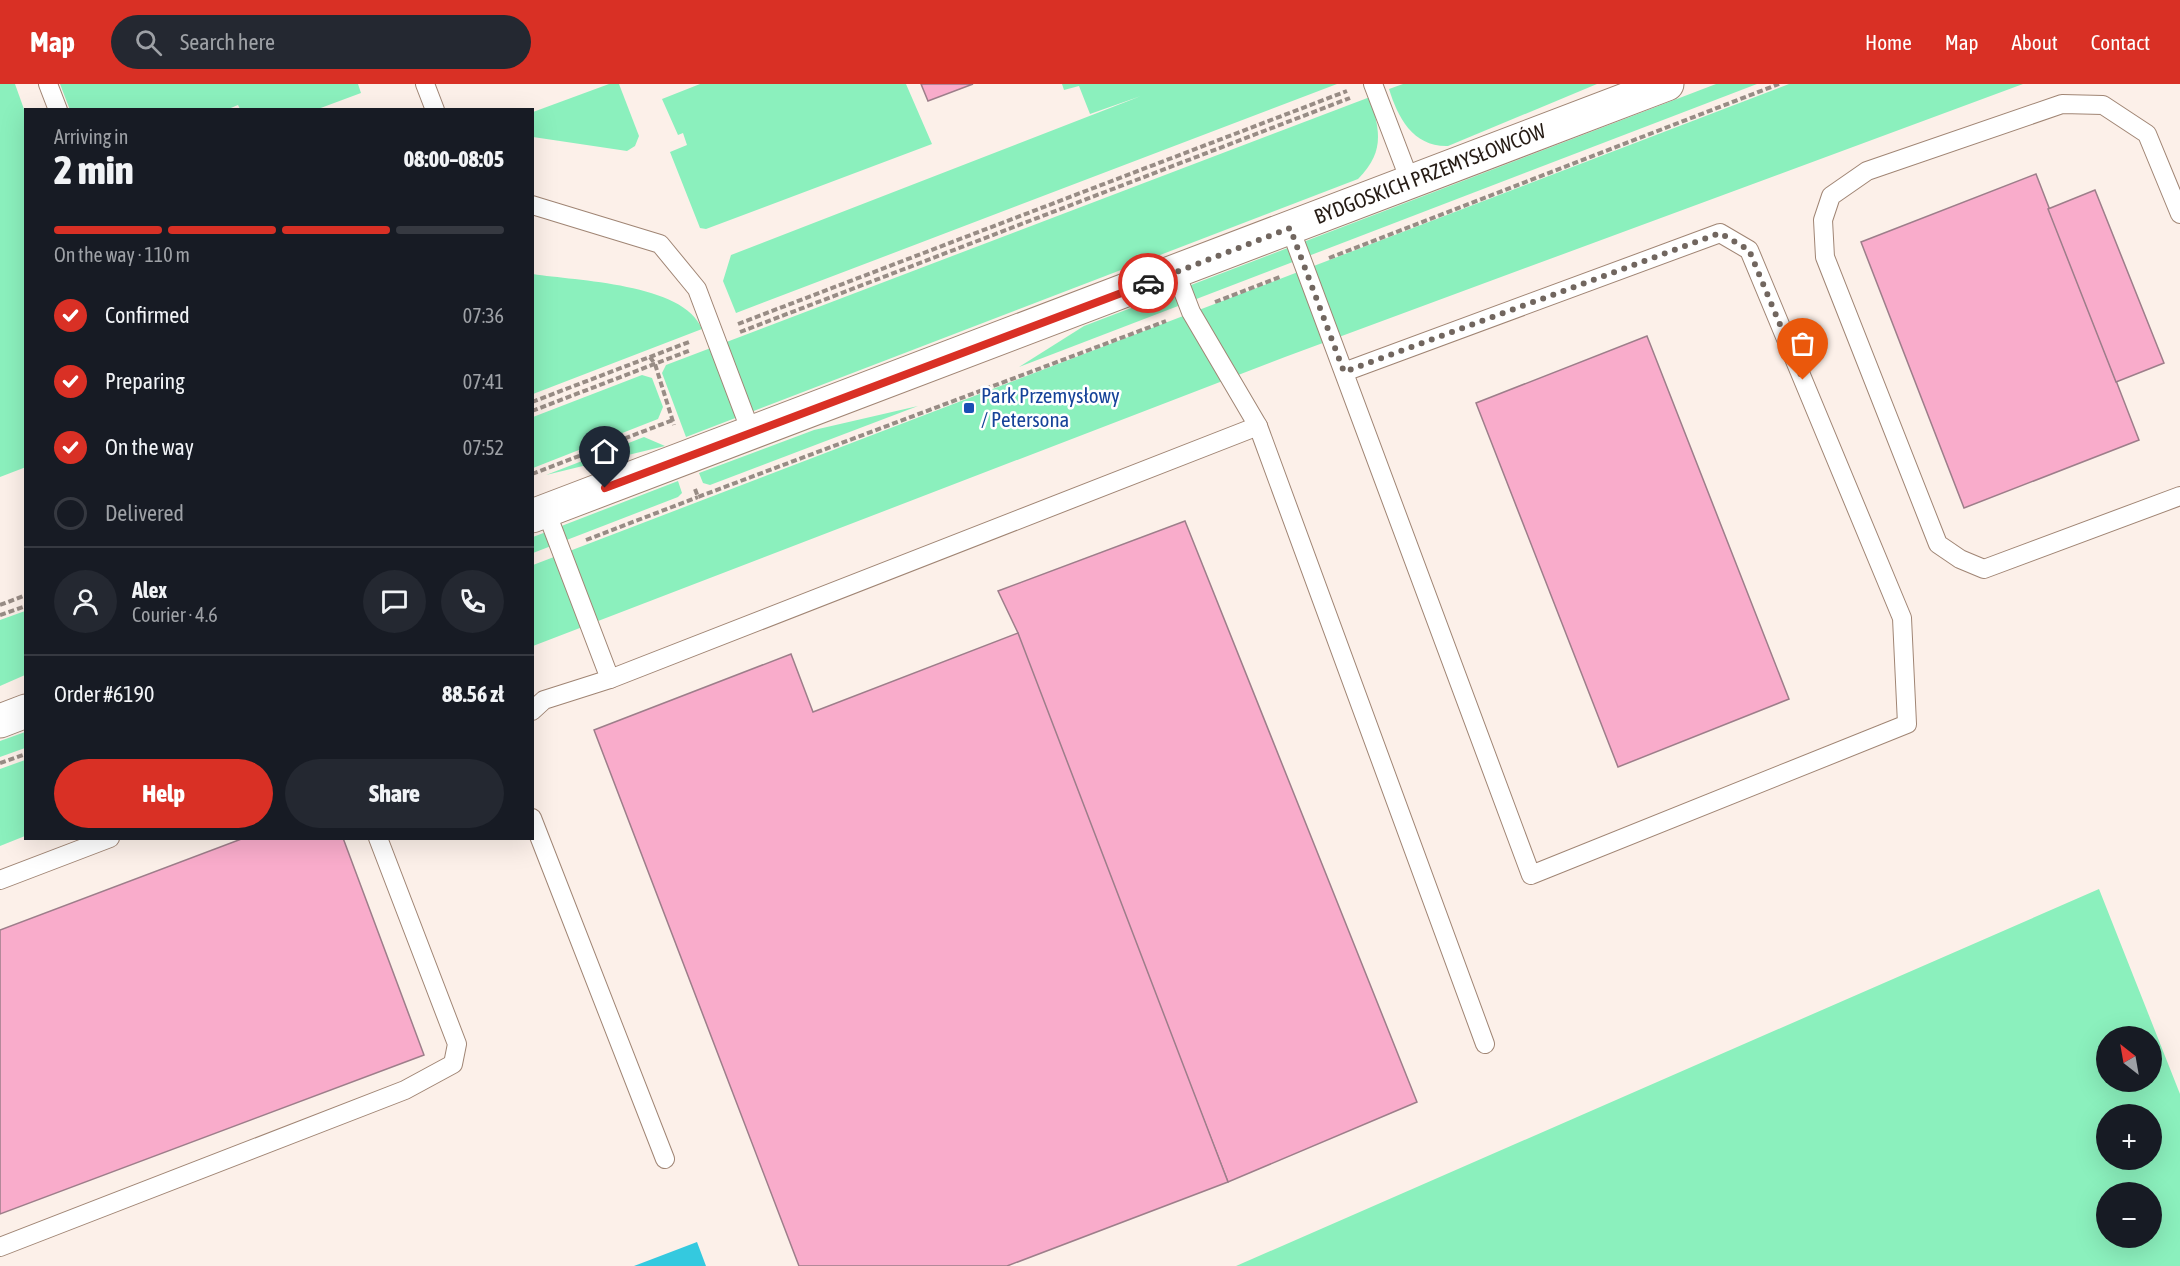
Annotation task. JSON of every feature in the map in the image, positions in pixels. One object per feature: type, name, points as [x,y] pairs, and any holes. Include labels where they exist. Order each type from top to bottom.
[{"type":"street","name":"BYDGOSKICH PRZEMYSŁOWCÓW","points":[[539,514],[1176,273],[1659,85]]},
{"type":"street","points":[[0,721],[24,712]]},
{"type":"lane","points":[[48,84],[57,108]]},
{"type":"lane","points":[[425,84],[434,108]]},
{"type":"lane","points":[[1374,86],[1410,181]]},
{"type":"lane","points":[[2180,214],[2147,134],[2103,105],[2062,104],[1867,171],[1831,196],[1823,220],[1825,257],[1938,544],[1960,559],[1984,569],[2180,496]]},
{"type":"lane","points":[[534,206],[660,244],[696,289],[752,432]]},
{"type":"lane","points":[[1290,228],[1531,875],[1907,724],[1902,618],[1749,250],[1720,233],[1344,372]]},
{"type":"lane","points":[[1176,273],[1191,312],[1258,426],[1485,1044]]},
{"type":"lane","points":[[534,709],[544,700],[609,679],[1258,426]]},
{"type":"lane","points":[[539,514],[561,549],[609,679]]},
{"type":"lane","points":[[534,823],[665,1159]]},
{"type":"lane","points":[[0,880],[105,840]]},
{"type":"lane","points":[[0,1247],[405,1090],[453,1064],[457,1044],[379,840]]},
{"type":"path","points":[[534,401],[715,337],[1374,86]]},
{"type":"path","points":[[534,410],[715,337],[1354,88]]},
{"type":"path","points":[[534,473],[673,420]]},
{"type":"path","points":[[561,549],[698,497]]},
{"type":"path","points":[[0,605],[24,596]]},
{"type":"path","points":[[0,615],[24,607]]},
{"type":"path","points":[[0,763],[24,755]]},
{"type":"green space","points":[[0,84],[15,84],[24,109],[24,468],[0,477]]},
{"type":"green space","points":[[60,84],[358,84],[361,93],[321,108],[240,108],[238,105],[231,108],[69,108]]},
{"type":"green space","points":[[609,84],[619,84],[639,136],[635,146],[627,151],[534,137],[534,112]]},
{"type":"green space","points":[[700,84],[906,84],[932,144],[706,229],[700,228],[670,152],[687,145],[683,133],[678,135],[662,99]]},
{"type":"green space","points":[[1062,84],[1337,84],[736,313],[723,281],[731,255],[1141,96],[1090,114],[1079,86],[1064,90]]},
{"type":"green space","points":[[1403,84],[1597,84],[1448,146],[1425,142],[1416,136],[1402,120],[1389,89]]},
{"type":"green space","points":[[1716,84],[1757,84],[1019,367],[1084,326]]},
{"type":"green space","points":[[1789,84],[2023,84],[1285,357],[534,646],[534,565]]},
{"type":"green space","points":[[1370,97],[1378,141],[1373,159],[1358,179],[686,437],[662,373],[666,365]]},
{"type":"green space","points":[[534,274],[601,282],[652,293],[674,302],[691,314],[702,329],[534,394]]},
{"type":"green space","points":[[642,375],[652,378],[663,407],[658,419],[534,468],[534,417]]},
{"type":"green space","points":[[918,406],[710,485],[703,483],[699,473],[814,430]]},
{"type":"green space","points":[[644,437],[665,446],[546,475]]},
{"type":"green space","points":[[678,481],[682,493],[678,497],[534,553],[534,537]]},
{"type":"green space","points":[[24,611],[24,675],[0,686],[0,620]]},
{"type":"green space","points":[[24,732],[24,748],[0,757],[0,741]]},
{"type":"green space","points":[[24,760],[24,836],[0,846],[0,769]]},
{"type":"green space","points":[[2099,889],[2153,1026],[2096,1026],[2096,1092],[2162,1092],[2162,1048],[2180,1094],[2180,1266],[1236,1266]]},
{"type":"water","points":[[697,1242],[706,1266],[634,1266]]},
{"type":"building","points":[[921,84],[973,84],[928,101]]},
{"type":"building","points":[[2036,174],[2139,440],[1964,508],[1861,242]]},
{"type":"building","points":[[2095,190],[2164,363],[2116,382],[2048,209]]},
{"type":"building","points":[[1647,336],[1789,699],[1618,767],[1476,403]]},
{"type":"building","points":[[1185,521],[1417,1102],[1228,1182],[1023,657],[1018,633],[998,591]]},
{"type":"building","points":[[1018,633],[1228,1182],[1007,1266],[799,1266],[594,730],[791,654],[813,712]]},
{"type":"building","points":[[239,840],[344,840],[424,1055],[0,1214],[0,930]]},
{"type":"way so far","points":[[1148,283],[1290,228],[1344,372],[1720,233],[1749,250],[1803,380]]},
{"type":"place","name":"Park Przemysłowy / Petersona","points":[[969,408]]},
{"type":"route","points":[[605,488],[1148,283]]}]
